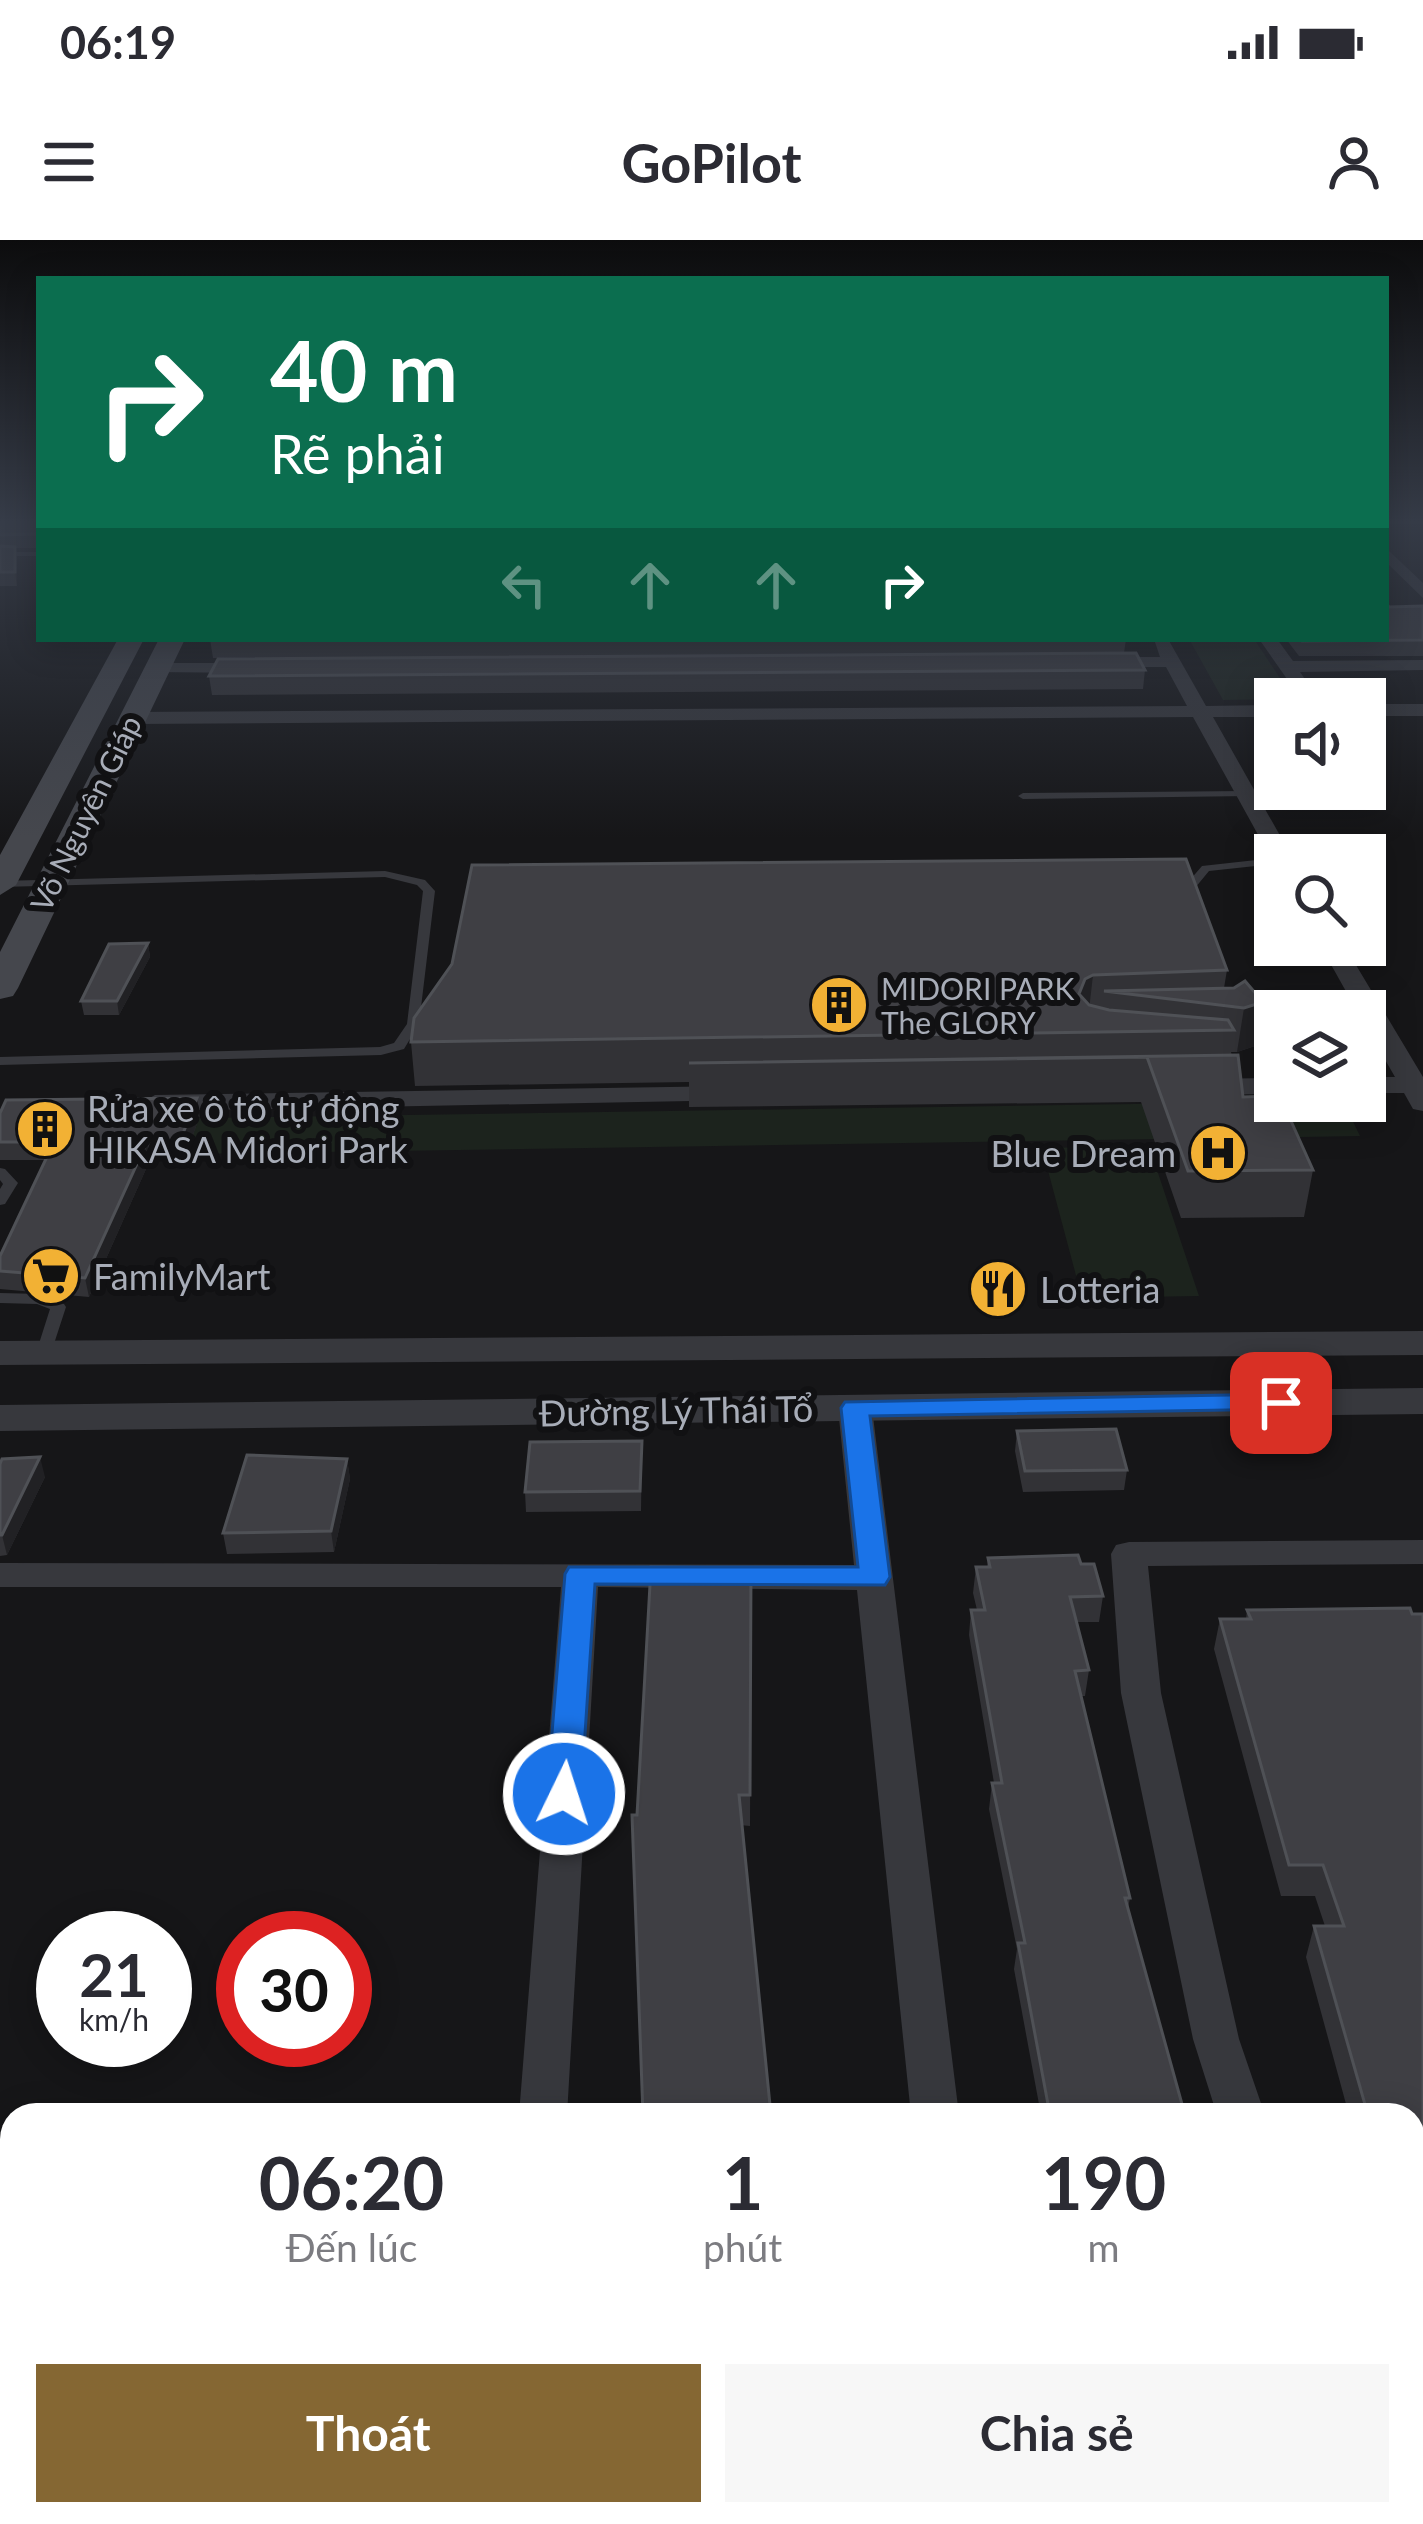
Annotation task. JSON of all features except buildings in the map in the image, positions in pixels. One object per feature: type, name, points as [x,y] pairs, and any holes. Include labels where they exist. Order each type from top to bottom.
[{"type":"main road","name":"Võ Nguyên Giáp","points":[[0,885],[129,642]]},
{"type":"main road","name":"Võ Nguyên Giáp","points":[[0,988],[171,642]]},
{"type":"street","points":[[1161,642],[1265,834]]},
{"type":"street","points":[[1270,642],[1295,678]]},
{"type":"street","points":[[1086,662],[1172,662]]},
{"type":"street","points":[[1287,667],[1423,665]]},
{"type":"street","points":[[159,668],[286,668]]},
{"type":"street","points":[[131,718],[489,706],[941,704],[1254,711]]},
{"type":"street","points":[[1386,710],[1423,710]]},
{"type":"street","points":[[1345,966],[1419,1091]]},
{"type":"street","points":[[1175,1088],[1253,1081]]},
{"type":"street","points":[[1386,1087],[1419,1091]]},
{"type":"street","points":[[120,1104],[768,1094]]},
{"type":"street","name":"Đường Lý Thái Tổ","points":[[0,1353],[1423,1343]]},
{"type":"street","name":"Đường Lý Thái Tổ","points":[[0,1418],[1423,1401]]},
{"type":"street","points":[[855,1408],[934,2103]]},
{"type":"street","points":[[1237,2103],[1216,2039],[1141,1693],[1129,1554],[1423,1552]]},
{"type":"street","points":[[544,2103],[580,1574]]},
{"type":"street","points":[[0,1575],[874,1577]]},
{"type":"lane","points":[[1023,796],[1245,794]]},
{"type":"lane","points":[[1197,910],[1189,888],[1206,868],[1254,861]]},
{"type":"lane","points":[[0,885],[385,874],[421,882],[429,891],[413,1024],[398,1046],[380,1051],[0,1061]]},
{"type":"lane","points":[[0,1172],[10,1183],[0,1201]]},
{"type":"lane","points":[[0,1298],[40,1299],[58,1306],[44,1353]]},
{"type":"shaded area","points":[[1191,642],[1256,642],[1280,678],[1254,678],[1254,700],[1223,700]]},
{"type":"shaded area","points":[[1254,1102],[1254,1122],[1353,1122],[1360,1136],[0,1157],[0,1121]]},
{"type":"shaded area","points":[[1149,1146],[1199,1296],[1082,1298],[1042,1148]]},
{"type":"place","name":"MIDORI PARK The GLORY","points":[[839,1005]]},
{"type":"place","name":"Rửa xe ô tô tự động HIKASA Midori Park","points":[[45,1129]]},
{"type":"place","name":"Blue Dream","points":[[1218,1153]]},
{"type":"place","name":"FamilyMart","points":[[51,1276]]},
{"type":"place","name":"Lotteria","points":[[998,1289]]},
{"type":"route","points":[[564,1794],[580,1574],[874,1577],[855,1408],[1281,1403]]}]
